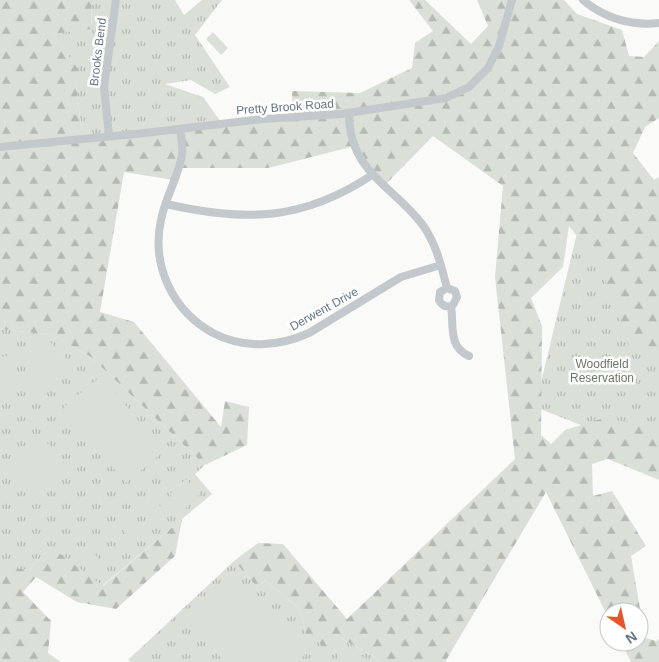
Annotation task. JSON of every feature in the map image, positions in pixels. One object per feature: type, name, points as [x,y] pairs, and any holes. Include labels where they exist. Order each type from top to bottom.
[{"type":"street","name":"Brooks Bend","points":[[109,136],[104,88],[116,0]]},
{"type":"street","name":"Pretty Brook Road","points":[[0,147],[263,119],[350,113],[435,101],[452,96],[469,87],[488,68],[499,46],[512,0]]},
{"type":"street","points":[[582,0],[598,11],[618,20],[643,24],[659,23]]},
{"type":"street","points":[[350,113],[352,136],[356,148],[372,174],[422,224],[435,248],[447,288]]},
{"type":"street","name":"Derwent Drive","points":[[180,129],[182,154],[160,221],[158,246],[162,270],[179,304],[196,322],[217,335],[252,344],[273,344],[297,338],[309,333],[401,277],[441,265]]},
{"type":"street","points":[[166,204],[214,214],[234,216],[271,214],[326,200],[354,187],[372,174]]},
{"type":"street","points":[[447,288],[440,292],[438,300],[445,306],[450,306]]},
{"type":"street","points":[[447,288],[456,294],[456,300],[450,306]]},
{"type":"street","points":[[450,306],[454,340],[460,352],[469,356]]},
{"type":"green space","points":[[0,0],[92,0],[91,29],[53,34],[85,79],[76,85],[83,141],[293,119],[292,91],[360,93],[412,68],[415,43],[433,31],[409,0],[425,0],[471,44],[488,26],[477,0],[564,0],[577,14],[622,30],[629,56],[644,57],[659,41],[659,118],[645,127],[633,153],[654,180],[659,177],[659,359],[628,345],[601,267],[569,226],[563,267],[531,298],[542,326],[541,435],[551,444],[565,430],[600,419],[645,423],[659,433],[659,480],[608,459],[592,464],[593,496],[612,491],[646,546],[631,556],[639,602],[601,602],[546,492],[445,662],[383,662],[337,636],[327,649],[306,633],[300,609],[265,580],[257,587],[234,561],[258,543],[283,544],[347,619],[515,459],[495,277],[503,186],[433,136],[384,186],[355,146],[268,168],[178,168],[174,180],[124,172],[100,312],[134,322],[221,427],[225,401],[249,407],[247,445],[205,465],[91,357],[52,335],[0,329]]},
{"type":"green space","points":[[92,0],[175,0],[184,15],[202,0],[222,0],[195,35],[230,87],[215,94],[191,80],[165,84],[203,97],[223,125],[83,141],[76,85],[84,79],[53,34],[91,28]]},
{"type":"green space","points":[[213,32],[228,48],[221,55],[206,39]]},
{"type":"green space","name":"Woodfield Reservation","points":[[585,200],[659,226],[659,456],[535,407]]},
{"type":"green space","points":[[0,329],[52,335],[91,357],[205,465],[195,474],[212,494],[102,586],[51,547],[30,569],[0,569]]},
{"type":"green space","points":[[46,338],[74,366],[42,397],[34,391],[29,383],[26,375],[26,366],[31,350]]},
{"type":"green space","points":[[11,355],[14,368],[13,381],[9,393],[0,403],[0,357]]},
{"type":"green space","points":[[101,376],[164,451],[126,483],[63,408]]},
{"type":"green space","points":[[37,439],[48,443],[55,450],[60,458],[61,468],[60,477],[55,485],[48,492],[37,497],[9,464]]},
{"type":"green space","points":[[186,479],[200,494],[193,501],[179,485]]},
{"type":"green space","points":[[177,487],[191,503],[184,510],[170,494]]},
{"type":"green space","points":[[154,499],[168,516],[160,522],[147,505]]},
{"type":"green space","points":[[182,519],[175,556],[116,609],[77,602],[36,577],[23,592],[51,621],[48,653],[61,662],[0,662],[0,569],[30,569],[51,547],[103,586]]},
{"type":"green space","points":[[128,521],[142,537],[134,543],[121,527]]},
{"type":"green space","points":[[118,529],[132,546],[124,552],[111,535]]},
{"type":"green space","points":[[102,542],[116,559],[108,565],[95,549]]},
{"type":"green space","points":[[92,551],[106,567],[98,574],[85,557]]},
{"type":"green space","points":[[234,561],[257,587],[265,580],[300,609],[306,633],[327,648],[337,636],[383,662],[131,662],[128,660]]},
{"type":"green space","points":[[238,579],[307,653],[297,662],[225,662],[190,624]]},
{"type":"green space","points":[[649,639],[657,641],[659,639],[659,662],[631,662],[626,652],[649,652]]},
{"type":"green space","points":[[344,646],[372,662],[335,662]]}]
